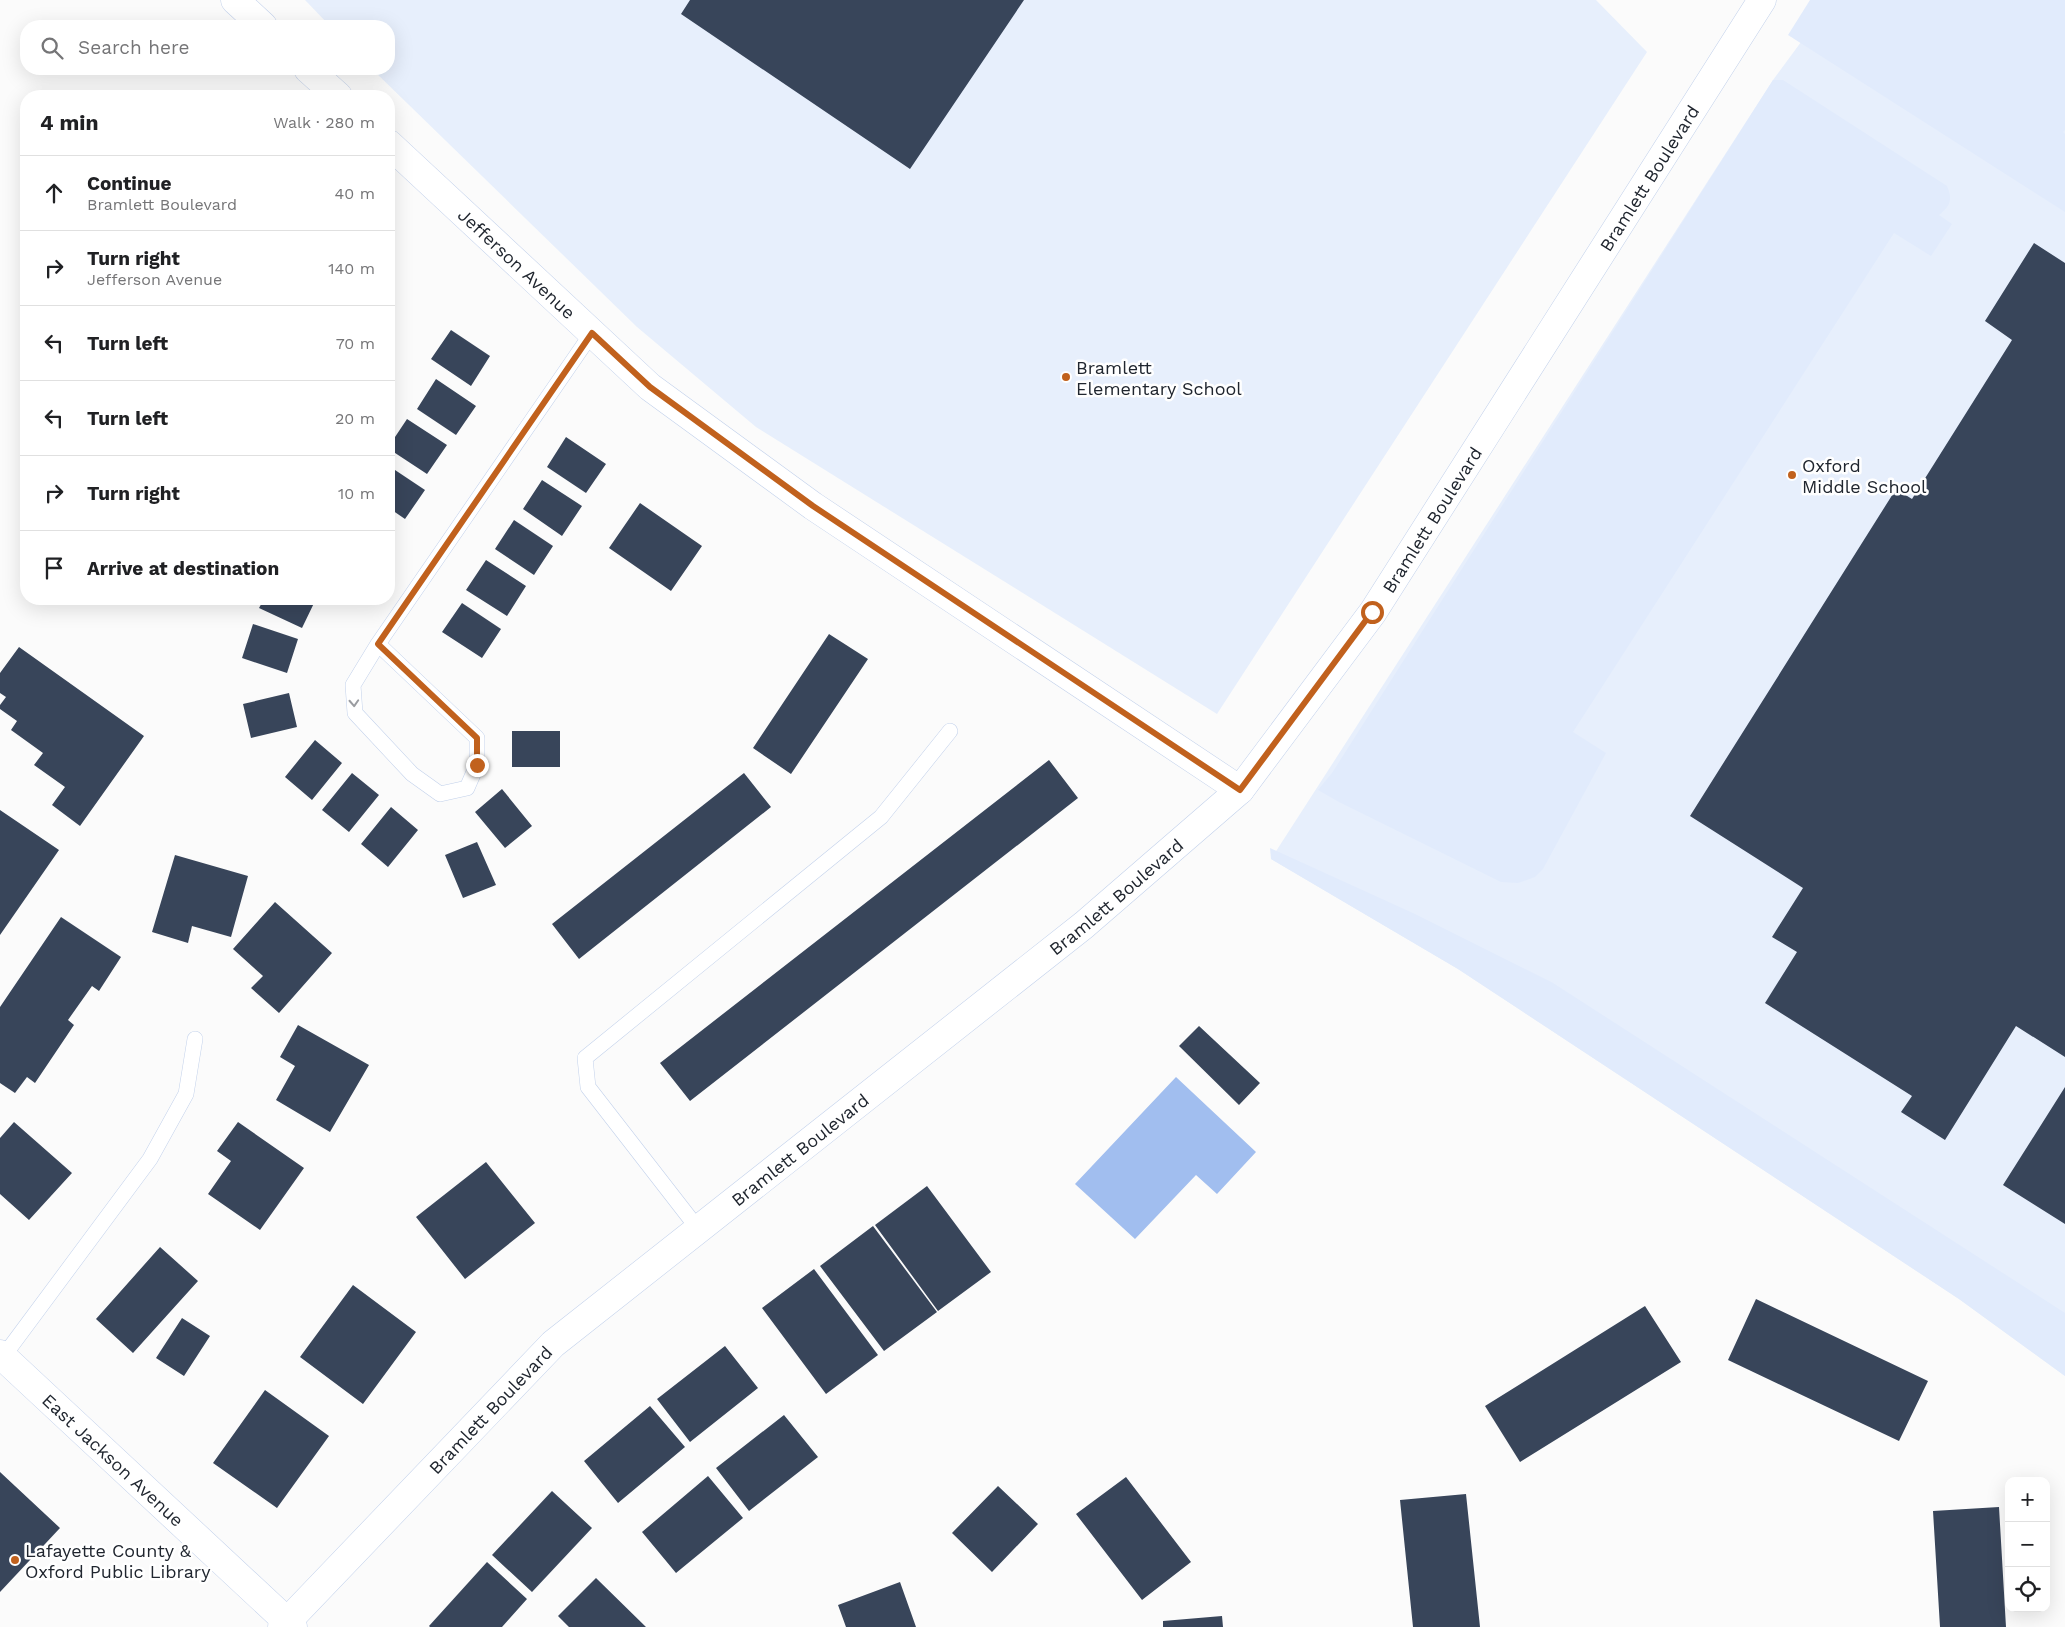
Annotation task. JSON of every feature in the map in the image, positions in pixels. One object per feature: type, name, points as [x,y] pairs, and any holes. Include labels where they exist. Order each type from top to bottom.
[{"type":"street","points":[[235,0],[257,20]]},
{"type":"street","name":"Bramlett Boulevard","points":[[288,1625],[553,1344],[1084,925],[1240,790],[1372,612],[1762,0]]},
{"type":"street","points":[[315,75],[331,90]]},
{"type":"street","name":"Jefferson Avenue","points":[[395,151],[650,387],[813,506],[1240,790]]},
{"type":"street","name":"East Jackson Avenue","points":[[2,1355],[288,1625]]},
{"type":"lane","points":[[378,644],[477,738],[477,765],[466,788],[440,794],[412,774],[355,714],[353,685],[378,644],[592,333]]},
{"type":"lane","points":[[699,1230],[588,1087],[585,1058],[881,818],[950,731]]},
{"type":"lane","points":[[2,1355],[150,1159],[186,1094],[195,1039]]},
{"type":"shaded area","name":"Bramlett Elementary School","points":[[305,0],[1596,0],[1647,52],[1217,714],[756,427],[637,327],[378,75],[395,75],[395,20],[324,20]]},
{"type":"shaded area","points":[[1810,0],[2065,0],[2065,130],[2063,132],[2065,134],[2065,212],[1788,35]]},
{"type":"shaded area","name":"Oxford Middle School","points":[[1832,0],[2065,87],[2065,1376],[1959,1299],[1458,969],[1271,859],[1773,80]]},
{"type":"shaded area","points":[[1773,80],[1783,80],[1947,186],[1950,199],[1946,209],[1939,215],[1952,224],[1931,256],[1894,233],[1573,732],[1606,753],[1543,869],[1535,877],[1518,883],[1501,882],[1318,790],[1332,773]]},
{"type":"shaded area","points":[[1270,848],[1415,914],[1553,983],[2065,1313],[2065,1376],[1959,1299],[1458,969],[1271,859]]},
{"type":"water","points":[[1176,1077],[1256,1152],[1217,1194],[1196,1175],[1135,1239],[1075,1184]]},
{"type":"building","points":[[690,0],[1024,0],[910,169],[681,14]]},
{"type":"building","points":[[2034,243],[2065,263],[2065,1057],[2016,1026],[1945,1140],[1901,1112],[1912,1096],[1765,1003],[1797,952],[1772,937],[1803,888],[1690,816],[1896,489],[1912,499],[2012,340],[1985,321]]},
{"type":"building","points":[[451,330],[490,356],[471,386],[431,359]]},
{"type":"building","points":[[436,379],[476,406],[456,435],[417,409]]},
{"type":"building","points":[[407,419],[447,445],[427,474],[395,453],[395,437]]},
{"type":"building","points":[[566,437],[606,464],[586,493],[547,467]]},
{"type":"building","points":[[395,470],[425,490],[405,519],[395,512]]},
{"type":"building","points":[[542,480],[582,506],[562,536],[523,509]]},
{"type":"building","points":[[640,503],[702,546],[671,591],[609,548]]},
{"type":"building","points":[[514,520],[553,546],[534,575],[495,549]]},
{"type":"building","points":[[486,560],[526,586],[507,616],[466,590]]},
{"type":"building","points":[[462,603],[501,629],[482,658],[442,632]]},
{"type":"building","points":[[261,605],[313,605],[302,628],[259,608]]},
{"type":"building","points":[[253,624],[298,639],[287,673],[242,658]]},
{"type":"building","points":[[829,634],[868,659],[791,774],[753,748]]},
{"type":"building","points":[[19,647],[144,736],[80,826],[52,805],[65,787],[34,765],[43,753],[11,730],[17,721],[0,709],[0,705],[6,697],[0,693],[0,673]]},
{"type":"building","points":[[289,693],[297,727],[251,738],[243,704]]},
{"type":"building","points":[[512,731],[560,731],[560,767],[512,767]]},
{"type":"building","points":[[315,740],[342,763],[312,800],[285,777]]},
{"type":"building","points":[[1049,760],[1078,798],[690,1101],[660,1063]]},
{"type":"building","points":[[352,773],[379,795],[349,832],[322,810]]},
{"type":"building","points":[[744,773],[771,807],[579,959],[552,924]]},
{"type":"building","points":[[502,789],[532,826],[505,848],[475,812]]},
{"type":"building","points":[[391,807],[418,830],[388,867],[361,844]]},
{"type":"building","points":[[0,810],[59,850],[0,935]]},
{"type":"building","points":[[477,842],[496,885],[463,898],[445,855]]},
{"type":"building","points":[[175,855],[248,876],[231,937],[192,926],[188,943],[152,932]]},
{"type":"building","points":[[275,902],[332,953],[279,1013],[251,988],[263,976],[233,949]]},
{"type":"building","points":[[61,917],[121,957],[99,991],[92,986],[68,1020],[74,1025],[35,1083],[27,1077],[15,1093],[0,1083],[0,1007]]},
{"type":"building","points":[[298,1025],[369,1065],[330,1132],[276,1100],[295,1066],[280,1057]]},
{"type":"building","points":[[1199,1026],[1260,1083],[1239,1105],[1179,1046]]},
{"type":"building","points":[[2065,1087],[2065,1224],[2003,1185]]},
{"type":"building","points":[[14,1122],[72,1173],[29,1220],[0,1194],[0,1138]]},
{"type":"building","points":[[238,1122],[304,1168],[260,1230],[208,1194],[231,1161],[217,1151]]},
{"type":"building","points":[[486,1162],[535,1223],[465,1279],[416,1217]]},
{"type":"building","points":[[927,1186],[991,1272],[938,1311],[875,1225]]},
{"type":"building","points":[[873,1226],[937,1312],[884,1351],[820,1266]]},
{"type":"building","points":[[160,1247],[198,1281],[133,1353],[96,1319]]},
{"type":"building","points":[[814,1269],[878,1355],[826,1394],[762,1308]]},
{"type":"building","points":[[353,1285],[416,1332],[363,1404],[300,1357]]},
{"type":"building","points":[[1756,1299],[1928,1381],[1899,1441],[1728,1360]]},
{"type":"building","points":[[1645,1306],[1681,1362],[1520,1462],[1485,1406]]},
{"type":"building","points":[[182,1318],[210,1336],[184,1376],[156,1358]]},
{"type":"building","points":[[725,1346],[758,1388],[690,1442],[657,1399]]},
{"type":"building","points":[[265,1390],[329,1436],[277,1508],[213,1463]]},
{"type":"building","points":[[650,1406],[685,1447],[618,1503],[584,1461]]},
{"type":"building","points":[[784,1415],[818,1457],[749,1511],[716,1468]]},
{"type":"building","name":"Lafayette County & Oxford Public Library","points":[[0,1472],[60,1528],[0,1592]]},
{"type":"building","points":[[708,1476],[743,1518],[676,1573],[642,1532]]},
{"type":"building","points":[[1126,1477],[1191,1562],[1142,1600],[1076,1514]]},
{"type":"building","points":[[998,1486],[1038,1524],[992,1572],[952,1533]]},
{"type":"building","points":[[552,1491],[592,1528],[532,1592],[492,1555]]},
{"type":"building","points":[[1466,1494],[1480,1627],[1413,1627],[1400,1500]]},
{"type":"building","points":[[1999,1507],[2006,1627],[1940,1627],[1933,1511]]},
{"type":"building","points":[[487,1562],[527,1599],[502,1627],[430,1627],[429,1626]]},
{"type":"building","points":[[596,1578],[646,1627],[569,1627],[558,1616]]},
{"type":"building","points":[[900,1582],[916,1627],[846,1627],[838,1605]]},
{"type":"building","points":[[1222,1616],[1223,1627],[1163,1627],[1163,1621]]},
{"type":"place","name":"Bramlett Elementary School","points":[[1066,377]]},
{"type":"place","name":"Oxford Middle School","points":[[1792,475]]},
{"type":"place","name":"Lafayette County & Oxford Public Library","points":[[15,1560]]},
{"type":"route","points":[[477,765],[477,738],[378,644],[592,333],[650,387],[813,506],[1240,790],[1372,612]]}]
